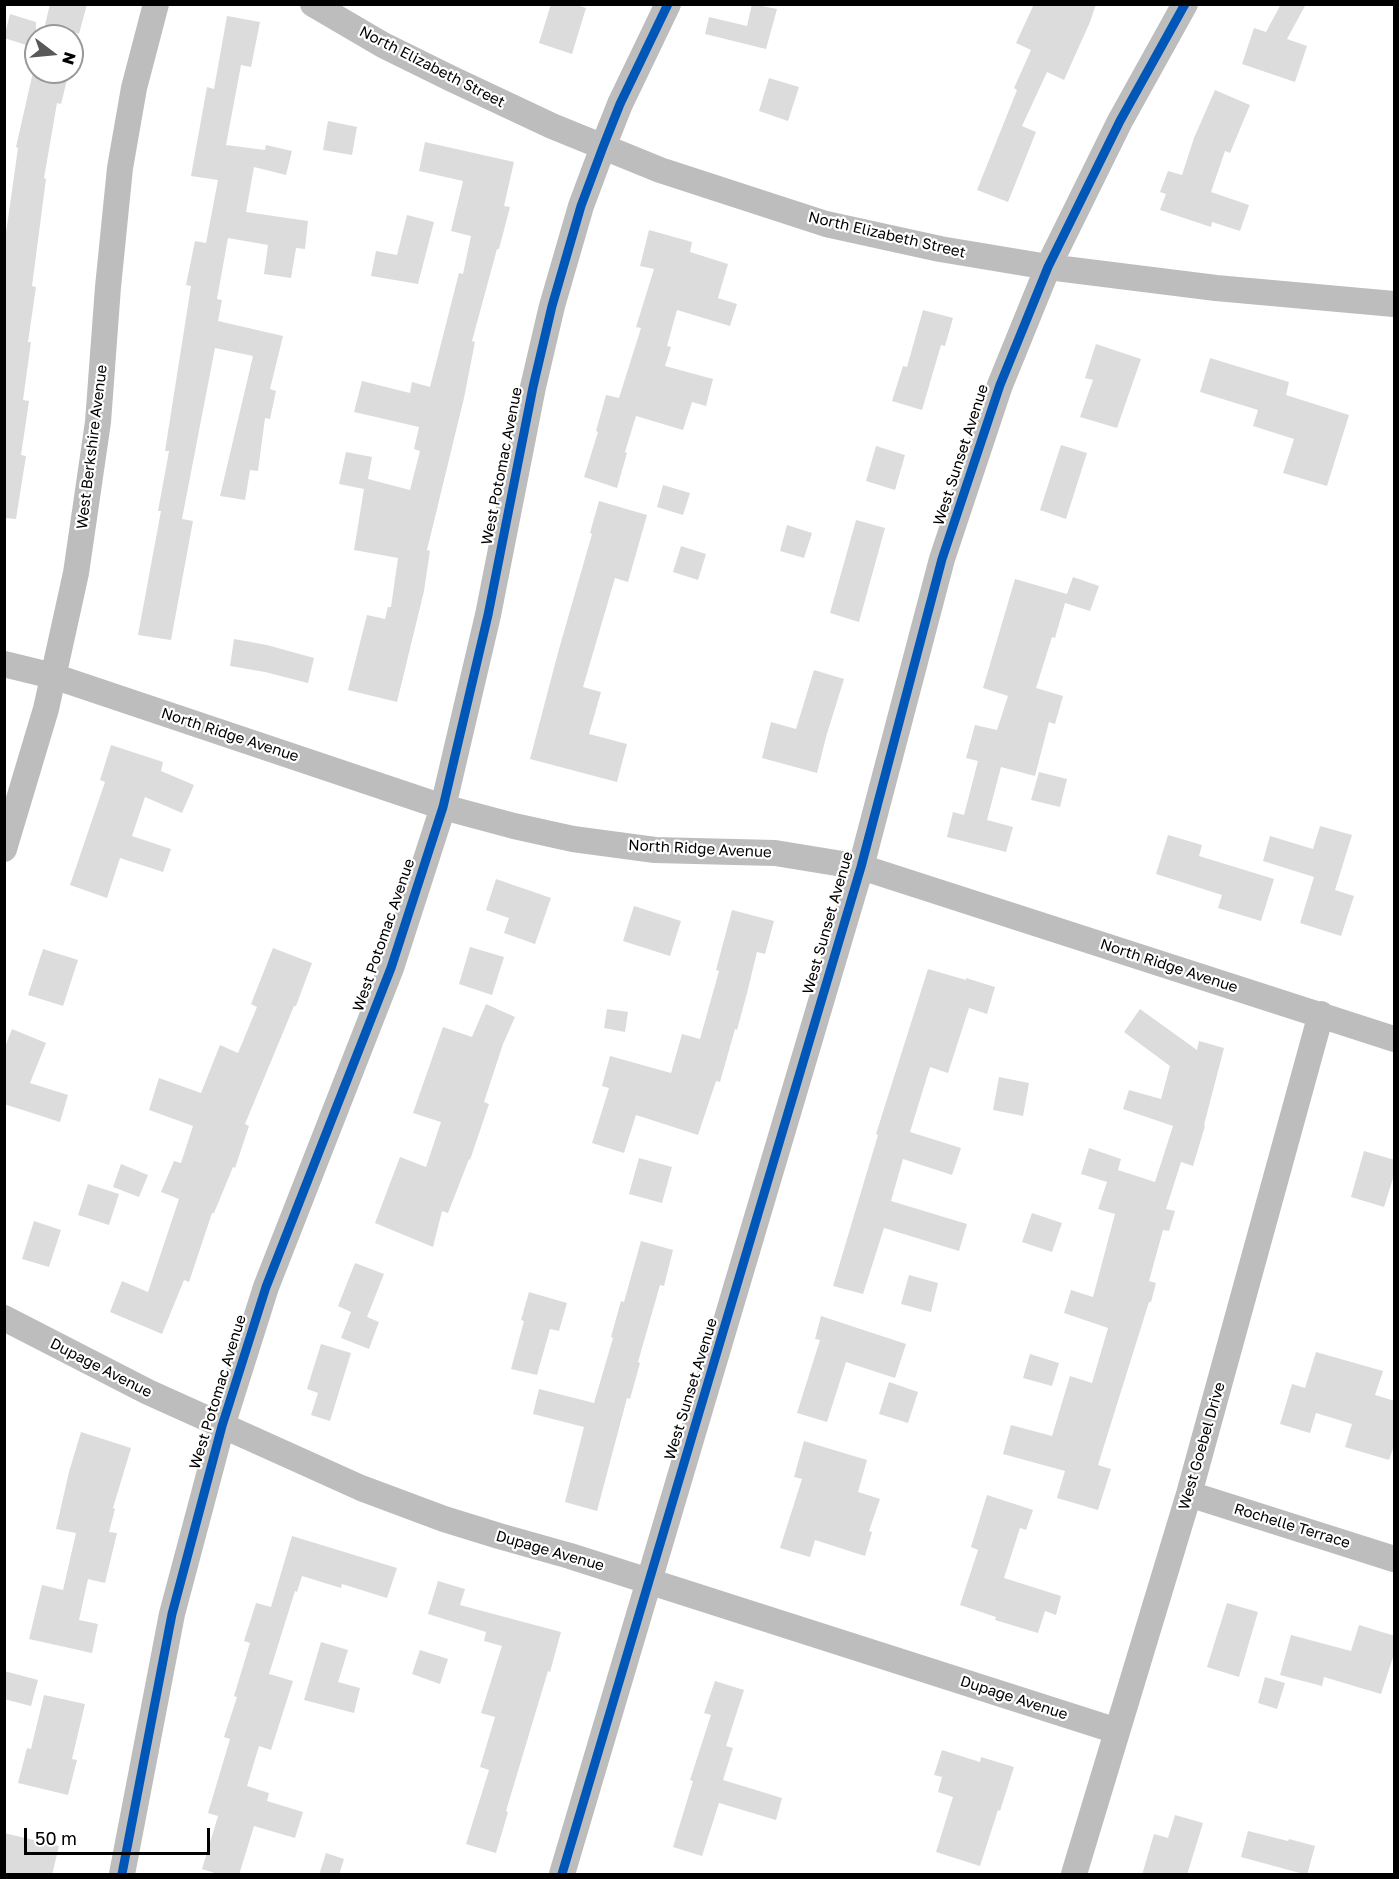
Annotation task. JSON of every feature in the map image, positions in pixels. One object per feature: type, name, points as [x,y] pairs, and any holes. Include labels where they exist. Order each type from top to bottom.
[{"type":"street","name":"West Berkshire Avenue","points":[[4,849],[46,709],[76,573],[98,422],[120,168],[134,88],[156,4]]},
{"type":"street","name":"North Elizabeth Street","points":[[313,4],[383,45],[552,126],[660,170],[826,224],[940,249],[1048,267],[1205,286],[1395,304]]},
{"type":"street","name":"West Potomac Avenue","points":[[122,1875],[172,1614],[222,1426],[266,1287],[391,968],[443,807],[488,615],[533,387],[552,306],[581,206],[603,147],[620,104],[668,4]]},
{"type":"street","name":"West Sunset Avenue","points":[[562,1875],[861,867],[942,559],[1000,385],[1048,267],[1120,121],[1185,4]]},
{"type":"street","name":"North Ridge Avenue","points":[[4,664],[54,676],[443,807],[514,826],[573,839],[655,850],[774,853],[861,867],[1395,1039]]},
{"type":"street","name":"West Goebel Drive","points":[[1074,1875],[1189,1494],[1321,1014]]},
{"type":"street","name":"Dupage Avenue","points":[[4,1318],[148,1392],[222,1426],[361,1488],[444,1519],[570,1556],[1118,1731]]},
{"type":"street","name":"Rochelle Terrace","points":[[1189,1494],[1395,1559]]},
{"type":"building","points":[[50,4],[87,4],[82,24],[45,24]]},
{"type":"building","points":[[551,4],[575,4],[586,8],[572,54],[539,43]]},
{"type":"building","points":[[752,4],[777,9],[766,49],[705,34],[709,17],[747,26]]},
{"type":"building","points":[[1034,4],[1096,4],[1064,80],[1047,72],[1022,126],[1036,132],[1008,202],[977,190],[1017,90],[1014,88],[1031,50],[1016,43]]},
{"type":"building","points":[[1281,4],[1306,4],[1287,39],[1307,46],[1295,82],[1242,64],[1254,28],[1266,32]]},
{"type":"building","points":[[10,14],[36,22],[36,24],[24,24],[24,44],[4,38]]},
{"type":"building","points":[[227,16],[260,22],[251,67],[241,65],[226,145],[265,150],[266,145],[292,151],[286,175],[254,167],[246,212],[308,221],[305,249],[296,248],[291,278],[264,274],[268,245],[228,238],[217,299],[222,300],[218,321],[283,336],[270,389],[276,391],[270,419],[265,418],[258,471],[250,470],[245,500],[220,496],[253,356],[215,348],[182,519],[193,521],[171,640],[138,635],[161,511],[158,511],[169,451],[165,451],[191,286],[186,285],[195,241],[206,243],[218,180],[191,176],[207,87],[214,89]]},
{"type":"building","points":[[769,78],[799,87],[788,121],[759,111]]},
{"type":"building","points":[[30,84],[66,84],[61,104],[57,103],[44,178],[46,179],[32,286],[36,287],[28,342],[31,342],[23,400],[29,401],[21,455],[26,456],[16,519],[4,518],[4,247],[18,148],[16,147]]},
{"type":"building","points":[[1215,90],[1250,105],[1230,153],[1225,151],[1211,192],[1249,205],[1240,231],[1212,222],[1211,227],[1160,210],[1166,194],[1160,192],[1168,171],[1182,175],[1194,138]]},
{"type":"building","points":[[328,121],[357,127],[352,155],[323,150]]},
{"type":"building","points":[[425,142],[514,162],[504,206],[510,207],[472,341],[475,342],[464,398],[427,550],[430,551],[424,591],[397,702],[348,690],[367,615],[385,619],[388,607],[391,607],[398,558],[354,550],[364,489],[339,484],[346,452],[372,457],[368,479],[410,490],[420,451],[414,449],[419,427],[354,412],[362,381],[410,393],[412,382],[430,387],[459,273],[463,274],[471,236],[451,231],[463,181],[419,171]]},
{"type":"building","points":[[407,215],[434,222],[418,284],[371,276],[376,251],[397,255]]},
{"type":"building","points":[[649,230],[692,242],[690,252],[728,264],[718,298],[737,304],[730,326],[677,310],[667,346],[671,347],[665,366],[713,379],[706,406],[692,402],[683,430],[636,416],[617,488],[584,477],[598,432],[596,431],[606,395],[619,398],[641,328],[636,327],[654,269],[640,266]]},
{"type":"building","points":[[923,310],[953,318],[945,346],[941,345],[922,410],[892,401],[903,366],[907,367]]},
{"type":"building","points":[[1096,344],[1141,359],[1117,428],[1080,417],[1093,380],[1085,378]]},
{"type":"building","points":[[1210,358],[1289,382],[1286,395],[1349,415],[1327,486],[1283,473],[1294,439],[1253,426],[1258,410],[1200,392]]},
{"type":"building","points":[[1061,445],[1087,453],[1066,519],[1040,510]]},
{"type":"building","points":[[876,446],[905,455],[895,490],[866,481]]},
{"type":"building","points":[[663,485],[690,493],[683,515],[657,507]]},
{"type":"building","points":[[599,501],[647,515],[628,582],[615,578],[583,687],[601,692],[589,734],[627,744],[617,782],[530,759]]},
{"type":"building","points":[[856,520],[885,528],[859,622],[830,613]]},
{"type":"building","points":[[787,525],[812,533],[804,558],[780,551]]},
{"type":"building","points":[[681,546],[706,554],[698,580],[673,572]]},
{"type":"building","points":[[1073,577],[1099,586],[1090,611],[1065,603],[1055,638],[1052,637],[1036,688],[1063,696],[1055,724],[1049,722],[1035,776],[1001,767],[987,820],[1013,827],[1006,852],[947,837],[953,812],[964,815],[978,761],[966,758],[975,725],[997,730],[1008,696],[983,688],[1015,579],[1067,594]]},
{"type":"building","points":[[234,639],[314,658],[308,683],[230,666]]},
{"type":"building","points":[[814,670],[844,679],[817,773],[762,758],[771,722],[796,729]]},
{"type":"building","points":[[111,745],[163,762],[161,771],[194,785],[182,813],[145,797],[132,836],[171,849],[163,872],[120,858],[107,898],[70,885],[105,782],[100,780]]},
{"type":"building","points":[[1039,772],[1067,779],[1060,807],[1031,800]]},
{"type":"building","points":[[1320,826],[1352,835],[1335,890],[1354,896],[1341,936],[1300,923],[1314,877],[1263,861],[1270,836],[1313,849]]},
{"type":"building","points":[[1168,835],[1202,845],[1199,856],[1274,879],[1261,921],[1218,908],[1222,895],[1156,874]]},
{"type":"building","points":[[496,879],[551,898],[535,944],[504,933],[509,918],[486,910]]},
{"type":"building","points":[[634,906],[681,921],[670,956],[623,941]]},
{"type":"building","points":[[732,910],[774,921],[765,954],[757,952],[737,1030],[735,1029],[720,1082],[716,1081],[698,1135],[636,1115],[624,1153],[592,1143],[609,1088],[602,1086],[610,1056],[671,1073],[682,1034],[700,1039],[719,971],[716,970]]},
{"type":"building","points":[[470,947],[504,957],[492,995],[459,984]]},
{"type":"building","points":[[273,948],[312,963],[245,1124],[249,1126],[235,1168],[233,1167],[214,1213],[212,1213],[189,1282],[184,1280],[162,1334],[110,1312],[122,1281],[148,1292],[179,1199],[161,1192],[174,1161],[181,1163],[193,1126],[149,1110],[159,1078],[201,1093],[220,1045],[238,1053],[257,1007],[251,1004]]},
{"type":"building","points":[[43,949],[78,960],[63,1006],[28,995]]},
{"type":"building","points":[[928,969],[995,987],[987,1014],[969,1008],[948,1073],[930,1067],[910,1132],[961,1148],[952,1175],[903,1159],[891,1201],[967,1224],[959,1251],[884,1228],[863,1294],[833,1286],[878,1135],[876,1134]]},
{"type":"building","points":[[486,1004],[515,1017],[503,1044],[484,1102],[489,1104],[470,1160],[448,1213],[442,1211],[433,1247],[375,1223],[400,1157],[426,1167],[441,1122],[413,1113],[443,1027],[472,1037]]},
{"type":"building","points":[[607,1009],[628,1012],[625,1032],[604,1028]]},
{"type":"building","points":[[1140,1009],[1197,1050],[1199,1041],[1224,1048],[1193,1166],[1181,1162],[1166,1209],[1175,1211],[1169,1231],[1163,1230],[1149,1281],[1156,1283],[1151,1302],[1149,1302],[1098,1465],[1111,1469],[1098,1510],[1057,1498],[1065,1471],[1003,1454],[1011,1425],[1052,1436],[1070,1376],[1092,1383],[1108,1328],[1064,1313],[1071,1290],[1093,1297],[1115,1214],[1098,1209],[1107,1182],[1081,1174],[1089,1148],[1121,1159],[1118,1170],[1155,1182],[1173,1126],[1123,1109],[1129,1090],[1161,1099],[1170,1066],[1124,1032]]},
{"type":"building","points":[[12,1029],[46,1043],[30,1083],[68,1095],[60,1122],[4,1104],[4,1049]]},
{"type":"building","points":[[999,1077],[1029,1083],[1023,1116],[993,1110]]},
{"type":"building","points":[[1364,1151],[1395,1160],[1395,1172],[1384,1207],[1351,1197]]},
{"type":"building","points":[[639,1158],[672,1167],[662,1203],[629,1194]]},
{"type":"building","points":[[121,1164],[148,1175],[139,1197],[113,1187]]},
{"type":"building","points":[[88,1184],[119,1194],[109,1225],[78,1215]]},
{"type":"building","points":[[1032,1213],[1062,1223],[1052,1252],[1022,1242]]},
{"type":"building","points":[[34,1221],[61,1230],[49,1267],[22,1259]]},
{"type":"building","points":[[641,1241],[673,1250],[664,1286],[660,1285],[630,1399],[627,1398],[597,1511],[565,1502],[584,1427],[533,1414],[539,1389],[594,1403],[621,1301],[624,1302]]},
{"type":"building","points":[[355,1263],[384,1274],[367,1317],[379,1322],[369,1349],[341,1338],[351,1312],[338,1306]]},
{"type":"building","points":[[909,1275],[938,1283],[931,1312],[901,1304]]},
{"type":"building","points":[[529,1292],[567,1303],[559,1331],[550,1329],[537,1375],[511,1369]]},
{"type":"building","points":[[821,1316],[906,1344],[895,1378],[846,1362],[827,1422],[797,1413],[820,1340],[815,1339]]},
{"type":"building","points":[[321,1344],[351,1353],[330,1421],[311,1415],[318,1393],[307,1389]]},
{"type":"building","points":[[1316,1352],[1383,1371],[1375,1395],[1395,1401],[1395,1443],[1389,1460],[1345,1447],[1352,1424],[1316,1413],[1310,1433],[1280,1424],[1292,1384],[1305,1388]]},
{"type":"building","points":[[1030,1354],[1059,1363],[1052,1386],[1023,1378]]},
{"type":"building","points":[[889,1382],[918,1392],[908,1423],[879,1414]]},
{"type":"building","points":[[81,1432],[131,1448],[113,1508],[115,1509],[109,1532],[117,1533],[105,1583],[88,1579],[79,1620],[98,1624],[92,1653],[29,1639],[42,1585],[63,1590],[76,1533],[56,1529]]},
{"type":"building","points":[[804,1441],[867,1460],[858,1492],[880,1499],[869,1531],[872,1532],[865,1556],[815,1540],[810,1557],[780,1548],[802,1479],[794,1477]]},
{"type":"building","points":[[987,1495],[1033,1510],[1026,1530],[1020,1528],[1004,1578],[1061,1596],[1056,1615],[1045,1611],[1038,1633],[995,1620],[996,1617],[960,1605],[978,1550],[971,1547]]},
{"type":"building","points":[[292,1536],[397,1568],[387,1598],[342,1584],[341,1588],[302,1576],[297,1592],[295,1591],[269,1674],[293,1681],[271,1750],[259,1746],[247,1786],[269,1793],[267,1801],[303,1812],[295,1838],[254,1826],[239,1875],[221,1875],[202,1869],[218,1816],[208,1813],[230,1739],[224,1737],[237,1697],[234,1696],[250,1643],[244,1641],[256,1603],[271,1607]]},
{"type":"building","points":[[438,1581],[465,1589],[460,1605],[561,1632],[506,1811],[508,1812],[496,1853],[466,1844],[489,1770],[480,1767],[495,1717],[481,1713],[502,1646],[484,1641],[486,1632],[428,1614]]},
{"type":"building","points":[[1227,1603],[1258,1612],[1239,1677],[1207,1667]]},
{"type":"building","points":[[1359,1625],[1395,1636],[1395,1651],[1381,1694],[1324,1677],[1322,1686],[1280,1675],[1291,1635],[1351,1651]]},
{"type":"building","points":[[321,1642],[348,1650],[338,1682],[360,1688],[354,1713],[304,1700]]},
{"type":"building","points":[[420,1650],[448,1659],[440,1684],[412,1674]]},
{"type":"building","points":[[4,1671],[38,1680],[31,1706],[4,1699]]},
{"type":"building","points":[[1265,1677],[1285,1683],[1277,1709],[1258,1703]]},
{"type":"building","points":[[715,1681],[744,1690],[726,1746],[733,1748],[723,1780],[782,1798],[776,1820],[719,1803],[702,1856],[673,1847],[693,1781],[690,1780],[711,1715],[704,1713]]},
{"type":"building","points":[[44,1695],[85,1704],[72,1759],[77,1760],[68,1795],[18,1783],[27,1748],[31,1749]]},
{"type":"building","points":[[942,1750],[980,1762],[981,1757],[1014,1767],[980,1866],[936,1852],[953,1797],[938,1792],[942,1777],[934,1775]]},
{"type":"building","points":[[1175,1815],[1203,1823],[1187,1875],[1142,1875],[1154,1834],[1168,1838]]},
{"type":"building","points":[[1248,1831],[1315,1846],[1307,1875],[1241,1857]]},
{"type":"building","points":[[4,1833],[59,1846],[52,1875],[4,1875]]},
{"type":"building","points":[[326,1853],[344,1859],[339,1875],[319,1875]]},
{"type":"cycle path","points":[[122,1874],[172,1614],[222,1426],[266,1287],[391,968],[443,807],[488,615],[533,387],[552,306],[581,206],[603,147],[620,104],[668,4]]},
{"type":"cycle path","points":[[562,1874],[861,867],[942,559],[1000,385],[1048,267],[1120,121],[1185,4]]}]
